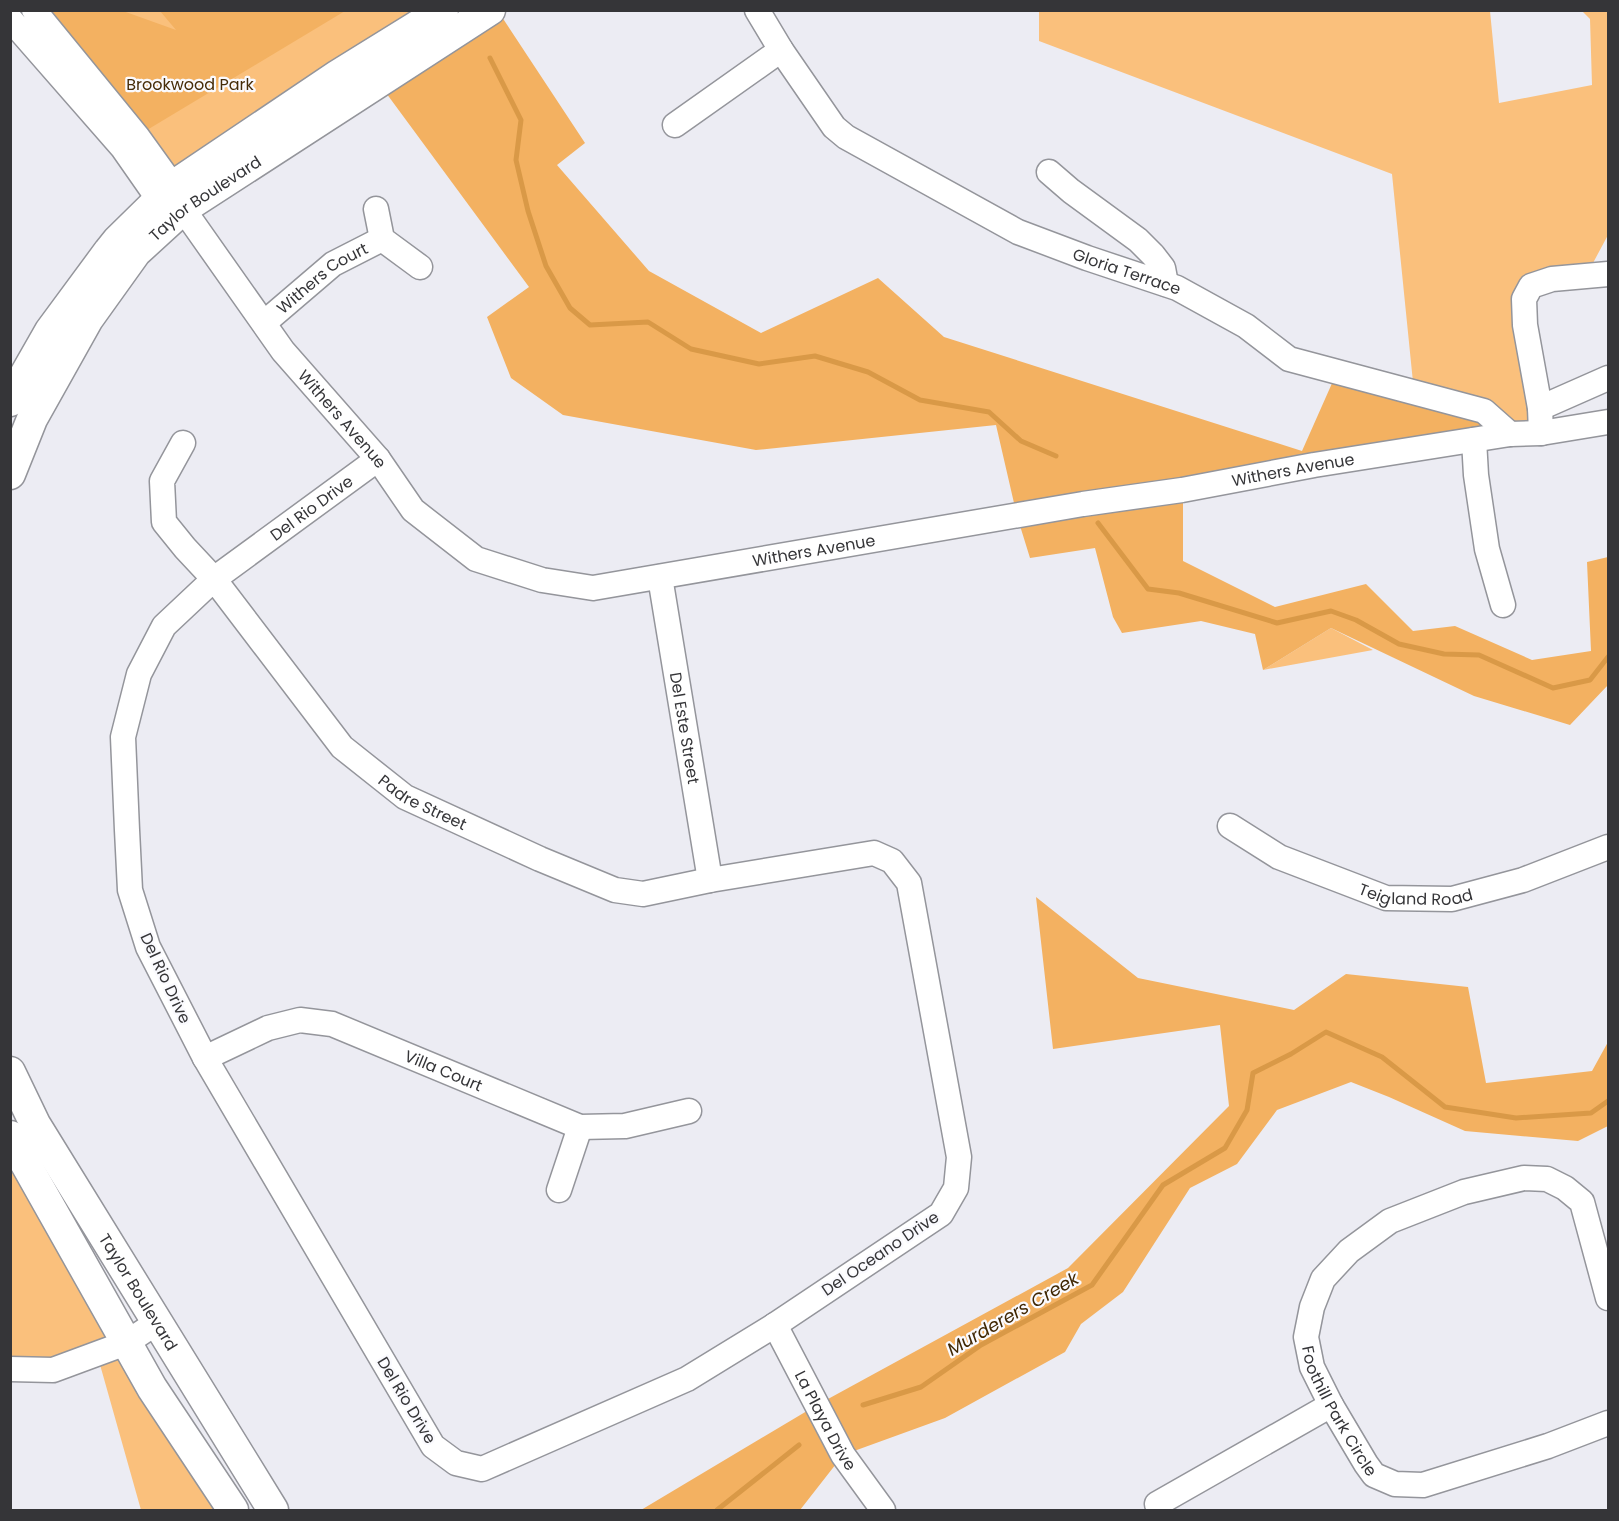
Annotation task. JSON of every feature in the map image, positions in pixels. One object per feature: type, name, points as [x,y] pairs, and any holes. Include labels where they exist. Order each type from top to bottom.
[{"type":"main road","name":"Taylor Boulevard","points":[[10,401],[57,322],[117,241],[338,75],[443,10]]},
{"type":"main road","name":"Taylor Boulevard","points":[[10,474],[32,419],[88,319],[172,198],[490,10]]},
{"type":"main road","name":"Taylor Boulevard","points":[[10,1072],[35,1124],[273,1510]]},
{"type":"main road","name":"Taylor Boulevard","points":[[10,1136],[152,1388],[233,1510]]},
{"type":"street","name":"Withers Avenue","points":[[34,10],[136,136],[172,198],[283,351],[378,459],[412,510],[476,559],[542,580],[593,588],[1077,505],[1182,490],[1314,465],[1510,434],[1541,434],[1608,422]]},
{"type":"street","name":"Gloria Terrace","points":[[757,10],[781,50],[834,127],[846,137],[1018,232],[1178,288],[1246,326],[1289,359],[1484,411],[1510,434]]},
{"type":"street","name":"Withers Avenue","points":[[10,19],[122,147],[172,198]]},
{"type":"street","points":[[675,125],[781,50]]},
{"type":"street","points":[[1049,172],[1146,247],[1163,268],[1166,284]]},
{"type":"street","name":"Withers Court","points":[[376,209],[382,239],[420,267]]},
{"type":"street","name":"Withers Court","points":[[264,323],[333,264],[382,239]]},
{"type":"street","points":[[1541,434],[1540,408],[1524,299],[1531,286],[1552,279],[1608,274]]},
{"type":"street","points":[[1540,408],[1608,378]]},
{"type":"street","points":[[1474,440],[1476,475],[1487,549],[1503,605]]},
{"type":"street","name":"Padre Street","points":[[183,443],[162,481],[164,522],[214,579],[342,747],[405,797],[540,859],[615,890],[643,894],[710,880]]},
{"type":"street","name":"Del Rio Drive","points":[[378,459],[214,579],[164,626],[139,674],[123,737],[130,890],[148,947],[205,1058],[433,1446],[456,1463]]},
{"type":"street","name":"Del Este Street","points":[[660,577],[710,880]]},
{"type":"street","name":"Teigland Road","points":[[1230,826],[1279,857],[1386,898],[1452,899],[1523,880],[1608,847]]},
{"type":"street","name":"Del Oceano Drive","points":[[456,1463],[482,1469],[687,1380],[775,1325],[941,1214],[956,1188],[959,1157],[909,884],[902,873],[892,861],[874,853],[710,880]]},
{"type":"street","name":"Villa Court","points":[[205,1058],[268,1028],[300,1020],[332,1024],[580,1127],[625,1126],[689,1111]]},
{"type":"street","points":[[559,1190],[580,1127]]},
{"type":"street","name":"Foothill Park Circle","points":[[1608,1298],[1582,1202],[1564,1188],[1547,1179],[1524,1178],[1464,1192],[1390,1221],[1349,1251],[1323,1279],[1312,1307],[1306,1337],[1312,1367],[1331,1405],[1366,1464],[1374,1475],[1395,1484],[1423,1485],[1548,1446],[1608,1423]]},
{"type":"street","points":[[10,1369],[53,1370],[126,1343],[156,1323]]},
{"type":"street","name":"La Playa Drive","points":[[775,1325],[843,1455],[883,1510]]},
{"type":"street","points":[[1154,1508],[1331,1405]]},
{"type":"green space","name":"Brookwood Park","points":[[34,11],[443,11],[173,186]]},
{"type":"green space","points":[[34,11],[123,11],[176,30],[160,11],[345,11],[137,136]]},
{"type":"green space","points":[[498,11],[585,143],[557,165],[649,271],[761,333],[878,278],[944,337],[1302,451],[1337,372],[1484,411],[1510,434],[1183,490],[1183,561],[1275,607],[1366,584],[1413,631],[1455,626],[1532,660],[1591,651],[1587,562],[1608,557],[1608,685],[1570,725],[1474,696],[1331,628],[1263,670],[1255,634],[1201,621],[1122,633],[1113,617],[1095,548],[1030,558],[1017,516],[996,425],[756,450],[563,415],[511,378],[487,317],[529,287],[378,82]]},
{"type":"green space","points":[[1039,11],[1490,11],[1499,103],[1592,85],[1590,19],[1582,11],[1608,11],[1608,235],[1586,276],[1531,286],[1541,433],[1414,392],[1392,174],[1039,41]]},
{"type":"green space","points":[[1331,628],[1373,650],[1263,670]]},
{"type":"green space","points":[[1036,897],[1138,978],[1294,1010],[1346,974],[1468,987],[1486,1083],[1592,1071],[1608,1042],[1608,1126],[1578,1141],[1465,1131],[1351,1082],[1277,1110],[1237,1164],[1190,1188],[1123,1292],[1081,1324],[1065,1352],[945,1418],[843,1455],[800,1510],[641,1510],[817,1405],[1068,1268],[1229,1106],[1220,1025],[1053,1049]]},
{"type":"green space","points":[[10,1136],[233,1510],[141,1510],[97,1354],[11,1369]]},
{"type":"waterway","points":[[490,58],[521,120],[516,160],[528,211],[546,266],[570,308],[590,325],[648,322],[691,349],[759,364],[815,356],[868,372],[920,400],[989,412],[1021,441],[1056,456]]},
{"type":"waterway","points":[[1098,523],[1148,589],[1179,593],[1277,623],[1331,611],[1356,620],[1399,644],[1444,654],[1479,655],[1553,688],[1590,680],[1608,657]]},
{"type":"waterway","name":"Murderers Creek","points":[[863,1405],[921,1387],[981,1345],[1092,1285],[1163,1185],[1225,1148],[1247,1110],[1253,1073],[1291,1054],[1326,1032],[1382,1057],[1445,1107],[1516,1118],[1591,1113],[1608,1101]]},
{"type":"waterway","name":"Murderers Creek","points":[[717,1510],[799,1445]]}]
